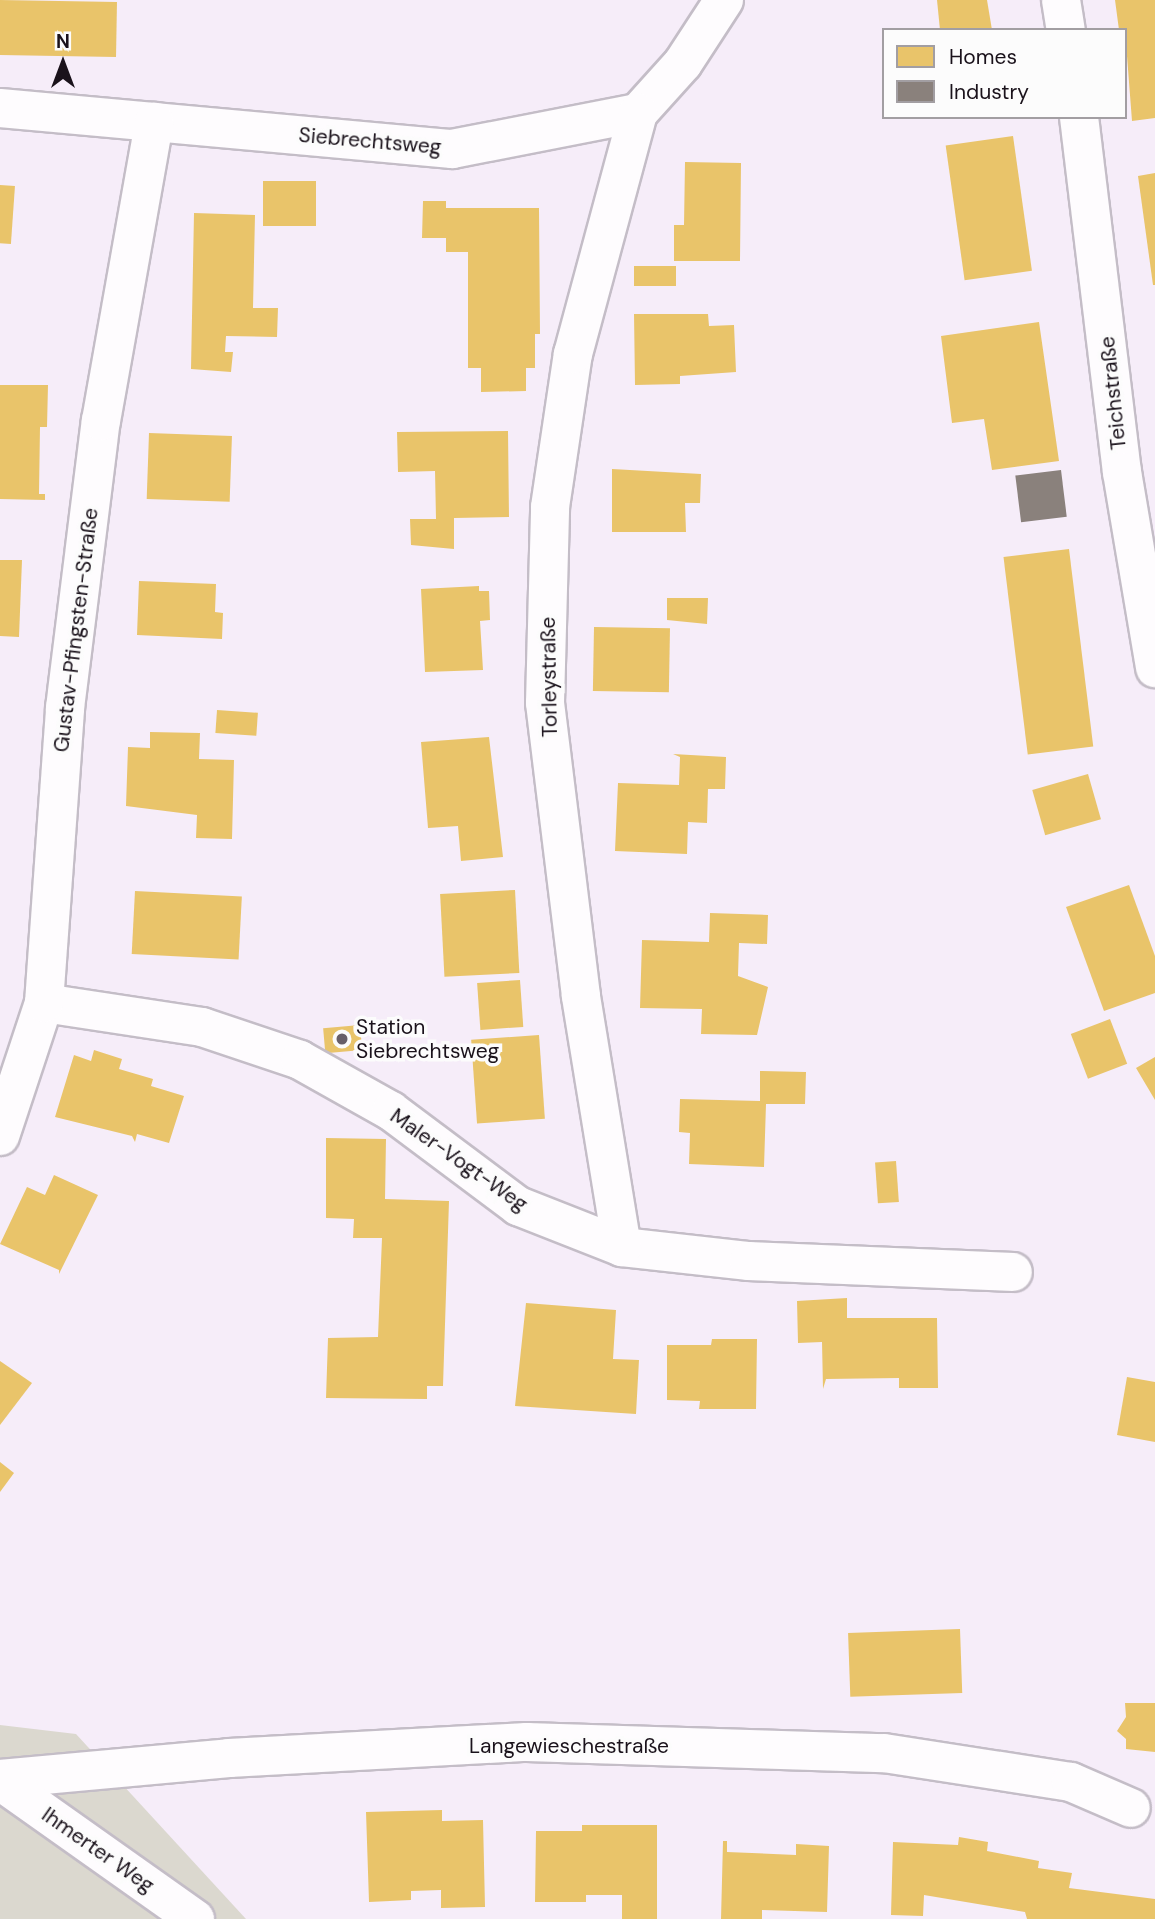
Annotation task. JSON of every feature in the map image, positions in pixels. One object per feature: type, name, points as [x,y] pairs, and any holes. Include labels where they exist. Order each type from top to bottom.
[{"type":"street","points":[[638,113],[683,63],[724,0]]},
{"type":"street","points":[[1061,0],[1066,28]]},
{"type":"street","name":"Siebrechtsweg","points":[[0,108],[453,149],[638,113]]},
{"type":"street","name":"Torleystraße","points":[[622,1247],[581,996],[545,703],[550,507],[573,354],[638,113]]},
{"type":"street","name":"Teichstraße","points":[[1079,119],[1122,472],[1155,668]]},
{"type":"street","name":"Gustav-Pfingsten-Straße","points":[[0,1136],[44,1003],[65,708],[101,421],[154,122]]},
{"type":"street","name":"Maler-Vogt-Weg","points":[[44,1003],[202,1027],[300,1060],[391,1111],[518,1206],[622,1247],[749,1261],[1013,1272]]},
{"type":"street","name":"Langewieschestraße","points":[[0,1780],[229,1758],[541,1742],[884,1753],[1071,1782],[1131,1808]]},
{"type":"street","name":"Ihmerter Weg","points":[[0,1780],[195,1919]]},
{"type":"shaded area","points":[[0,1725],[76,1734],[246,1919],[0,1919]]},
{"type":"building: Homes","points":[[0,0],[117,2],[116,57],[0,55]]},
{"type":"building: Homes","points":[[937,0],[987,0],[992,28],[940,28]]},
{"type":"building: Homes","points":[[1115,0],[1155,0],[1155,118],[1132,121],[1127,28],[1119,28]]},
{"type":"building: Homes","points":[[1013,136],[1032,271],[965,280],[946,145]]},
{"type":"building: Homes","points":[[685,162],[741,163],[740,261],[674,261],[674,225],[684,225]]},
{"type":"building: Homes","points":[[1155,173],[1155,285],[1153,285],[1138,176]]},
{"type":"building: Homes","points":[[263,181],[316,181],[316,226],[263,226]]},
{"type":"building: Homes","points":[[0,185],[15,186],[11,244],[0,243]]},
{"type":"building: Homes","points":[[423,201],[446,201],[446,208],[539,208],[540,334],[535,334],[535,368],[526,368],[526,391],[481,392],[481,368],[468,368],[468,252],[446,252],[446,238],[422,238]]},
{"type":"building: Homes","points":[[194,213],[255,215],[253,308],[278,308],[277,337],[226,336],[225,352],[233,352],[231,372],[191,369]]},
{"type":"building: Homes","points":[[634,266],[676,266],[676,286],[634,286]]},
{"type":"building: Homes","points":[[634,314],[708,314],[709,326],[734,325],[736,372],[680,376],[680,384],[635,385]]},
{"type":"building: Homes","points":[[1039,322],[1059,461],[992,470],[984,419],[952,423],[941,336]]},
{"type":"building: Homes","points":[[0,385],[48,385],[47,427],[40,427],[39,494],[45,494],[45,500],[0,499]]},
{"type":"building: Homes","points":[[508,431],[509,517],[454,518],[454,549],[411,545],[410,519],[436,519],[435,471],[398,472],[397,432]]},
{"type":"building: Homes","points":[[149,433],[232,436],[230,502],[147,499]]},
{"type":"building: Homes","points":[[612,469],[701,474],[700,503],[685,503],[686,532],[612,532]]},
{"type":"building: Homes","points":[[1069,549],[1093,747],[1028,755],[1003,557]]},
{"type":"building: Homes","points":[[0,560],[22,560],[19,637],[0,636]]},
{"type":"building: Homes","points":[[139,581],[216,584],[215,612],[223,613],[222,639],[137,635]]},
{"type":"building: Homes","points":[[479,586],[479,591],[489,591],[490,620],[480,621],[483,670],[425,672],[421,589]]},
{"type":"building: Homes","points":[[667,598],[708,598],[707,624],[667,620]]},
{"type":"building: Homes","points":[[594,627],[670,628],[669,692],[593,691]]},
{"type":"building: Homes","points":[[217,710],[258,713],[256,736],[215,733]]},
{"type":"building: Homes","points":[[150,732],[200,733],[199,759],[234,760],[232,839],[196,838],[197,815],[126,806],[128,747],[150,748]]},
{"type":"building: Homes","points":[[489,737],[503,857],[461,861],[458,826],[428,828],[421,742]]},
{"type":"building: Homes","points":[[673,754],[726,757],[725,789],[708,789],[707,823],[688,822],[687,854],[615,851],[618,783],[679,785],[680,757]]},
{"type":"building: Homes","points":[[1088,774],[1101,819],[1045,835],[1032,790]]},
{"type":"building: Homes","points":[[1129,885],[1155,956],[1155,993],[1104,1011],[1066,907]]},
{"type":"building: Homes","points":[[515,890],[519,973],[444,977],[440,894]]},
{"type":"building: Homes","points":[[135,891],[242,897],[239,960],[132,954]]},
{"type":"building: Homes","points":[[710,913],[768,915],[767,944],[739,943],[738,976],[768,987],[757,1035],[701,1034],[702,1009],[640,1008],[642,940],[709,942]]},
{"type":"building: Homes","points":[[520,980],[523,1027],[480,1030],[477,983]]},
{"type":"building: Homes","points":[[1110,1019],[1127,1064],[1088,1079],[1071,1034]]},
{"type":"building: Homes","name":"Station Siebrechtsweg","points":[[360,1025],[362,1050],[325,1053],[323,1028]]},
{"type":"building: Homes","points":[[539,1035],[545,1119],[477,1124],[471,1040]]},
{"type":"building: Homes","points":[[94,1050],[122,1059],[119,1069],[153,1079],[151,1086],[184,1096],[169,1143],[137,1134],[135,1142],[132,1136],[55,1117],[74,1055],[91,1061]]},
{"type":"building: Homes","points":[[1155,1057],[1155,1100],[1136,1068]]},
{"type":"building: Homes","points":[[760,1071],[806,1072],[805,1104],[766,1104],[764,1167],[689,1164],[690,1133],[679,1132],[680,1099],[760,1101]]},
{"type":"building: Homes","points":[[326,1138],[386,1139],[385,1199],[449,1201],[443,1386],[427,1386],[427,1399],[326,1398],[328,1338],[378,1337],[382,1238],[353,1238],[354,1219],[326,1218]]},
{"type":"building: Homes","points":[[896,1161],[899,1202],[878,1203],[875,1162]]},
{"type":"building: Homes","points":[[54,1175],[98,1195],[59,1274],[59,1270],[0,1244],[27,1187],[45,1195]]},
{"type":"building: Homes","points":[[847,1298],[847,1318],[937,1318],[938,1388],[899,1388],[899,1378],[826,1379],[823,1389],[822,1342],[798,1343],[797,1301]]},
{"type":"building: Homes","points":[[526,1303],[616,1310],[613,1359],[639,1360],[636,1414],[515,1406]]},
{"type":"building: Homes","points":[[712,1339],[757,1339],[756,1409],[699,1409],[700,1401],[667,1400],[667,1345],[711,1345]]},
{"type":"building: Homes","points":[[0,1361],[32,1383],[0,1425]]},
{"type":"building: Homes","points":[[1127,1377],[1155,1382],[1155,1442],[1117,1435]]},
{"type":"building: Homes","points":[[0,1462],[14,1473],[0,1492]]},
{"type":"building: Homes","points":[[960,1629],[962,1693],[850,1697],[848,1633]]},
{"type":"building: Homes","points":[[1125,1703],[1155,1703],[1155,1752],[1126,1749],[1126,1739],[1117,1731],[1126,1717]]},
{"type":"building: Homes","points":[[442,1810],[442,1821],[483,1820],[485,1907],[441,1908],[441,1890],[411,1891],[411,1900],[369,1902],[366,1812]]},
{"type":"building: Homes","points":[[582,1825],[657,1825],[657,1919],[622,1919],[622,1895],[586,1895],[586,1902],[535,1902],[536,1831],[582,1831]]},
{"type":"building: Homes","points":[[959,1837],[988,1842],[987,1851],[1039,1861],[1038,1868],[1072,1873],[1069,1888],[1155,1899],[1155,1919],[1027,1919],[1025,1912],[924,1895],[923,1916],[891,1915],[893,1842],[958,1845]]},
{"type":"building: Homes","points":[[723,1841],[727,1841],[727,1852],[796,1855],[796,1844],[829,1846],[827,1912],[762,1910],[762,1919],[721,1919]]},
{"type":"building: Industry","points":[[1061,470],[1067,517],[1021,522],[1015,476]]},
{"type":"place","name":"Station Siebrechtsweg","points":[[342,1039]]}]
